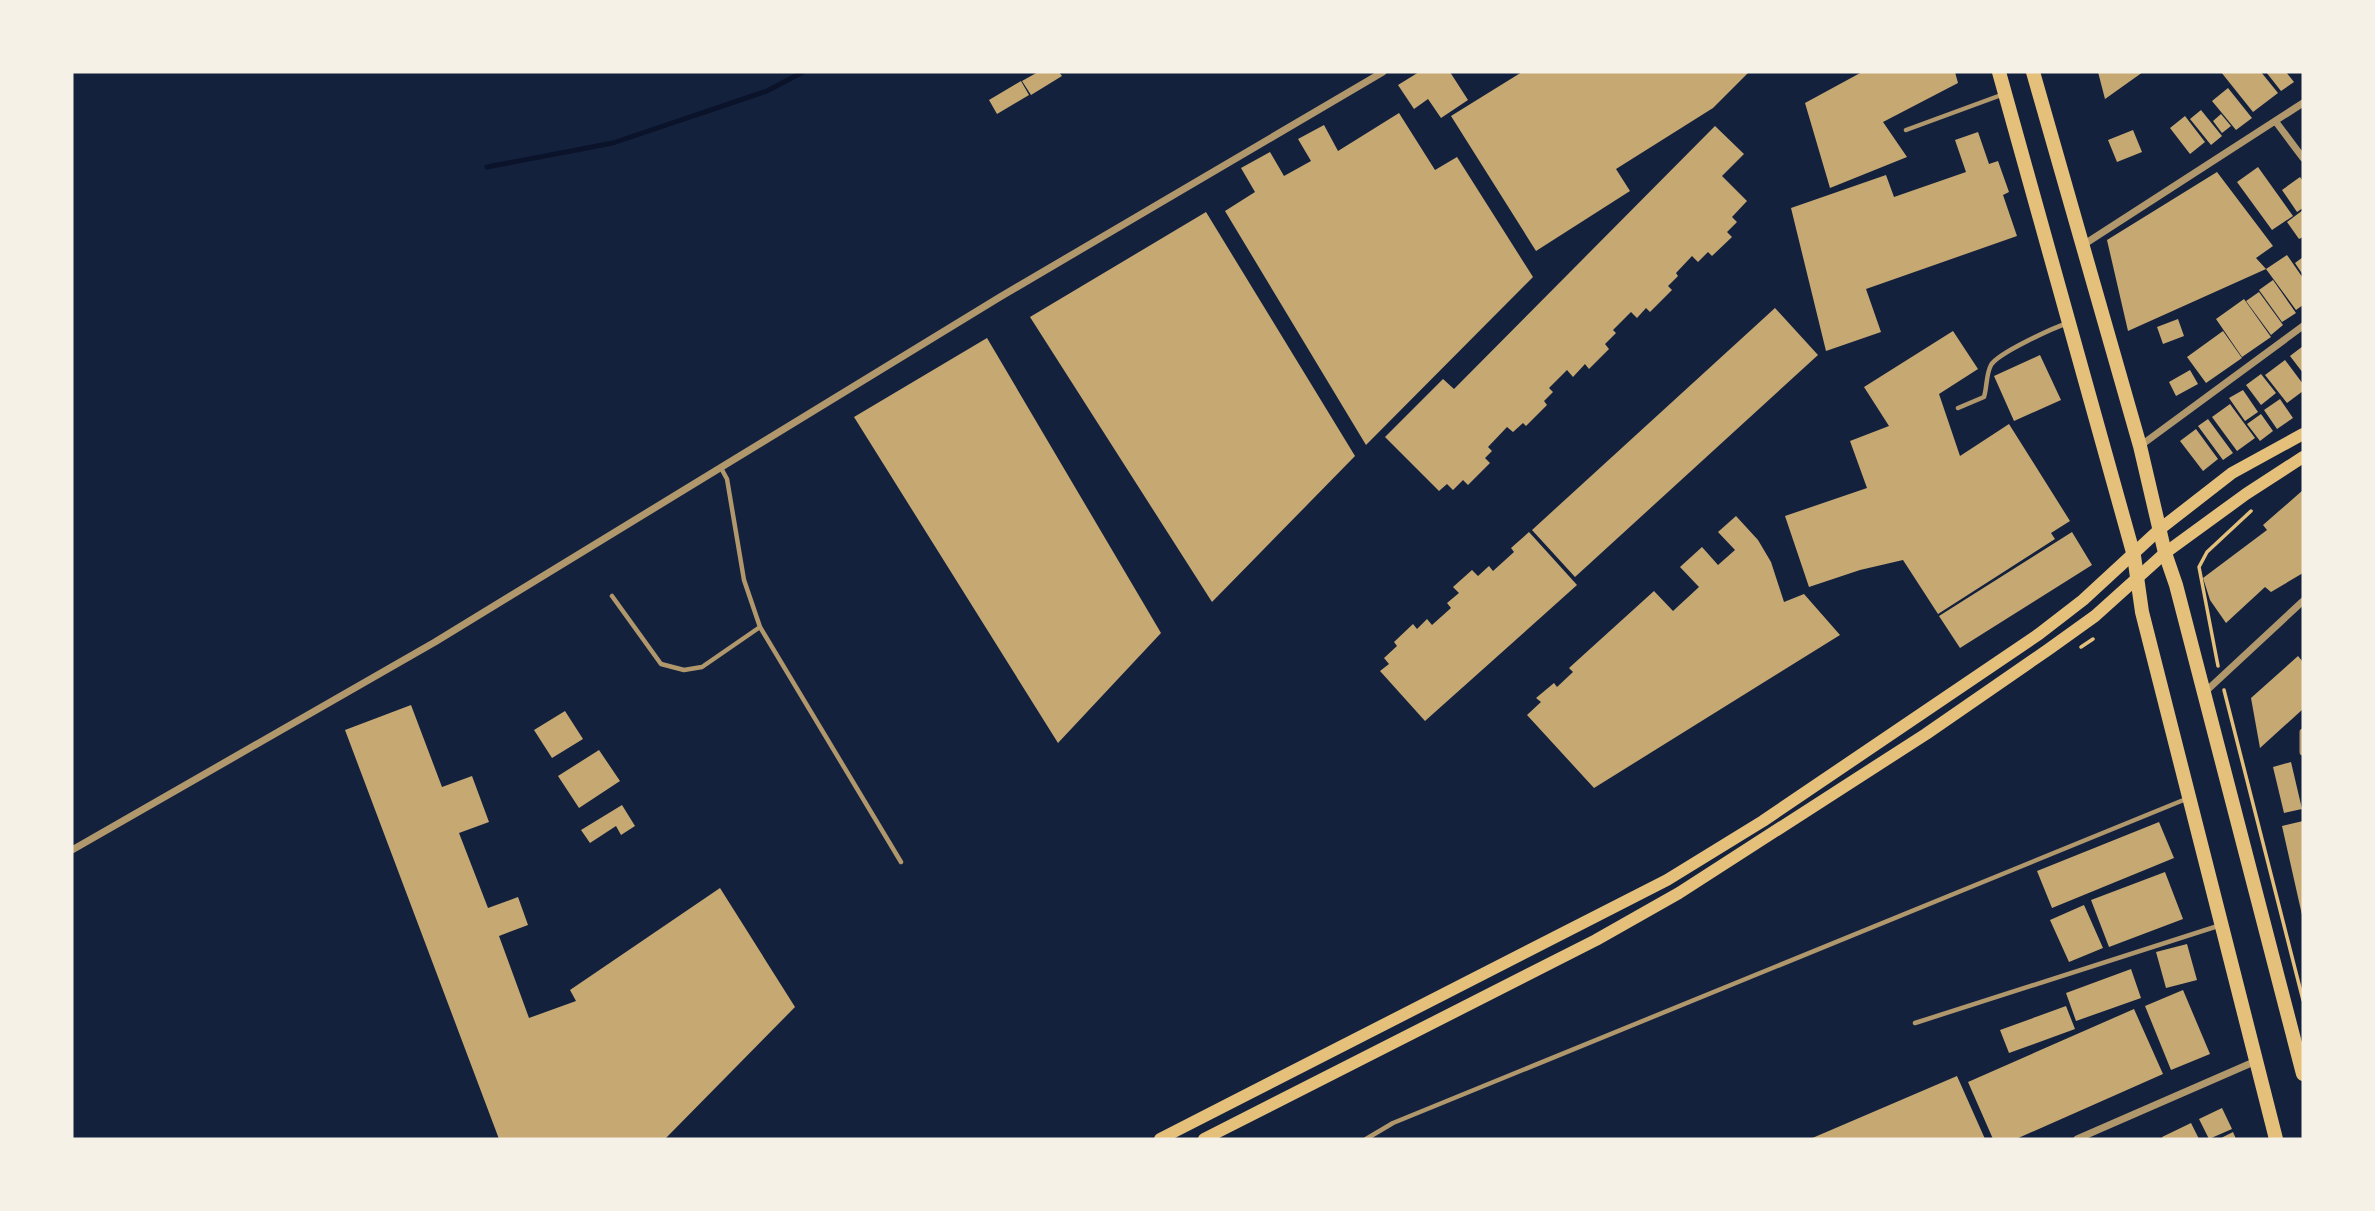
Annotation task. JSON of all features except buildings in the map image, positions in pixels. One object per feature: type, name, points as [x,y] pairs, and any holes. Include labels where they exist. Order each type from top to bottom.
[{"type":"highway","points":[[1999,72],[2134,556],[2142,612],[2276,1139]]},
{"type":"highway","points":[[2033,72],[2140,446],[2165,553],[2303,1074]]},
{"type":"main road","points":[[1160,1139],[1667,880],[1794,800],[2039,634],[2134,556],[2161,529],[2232,473],[2303,434]]},
{"type":"main road","points":[[1204,1139],[1595,940],[1679,893],[1937,726],[2095,616],[2165,553],[2246,494],[2303,457]]},
{"type":"street","points":[[72,850],[436,642],[1000,297],[1383,72]]},
{"type":"street","points":[[2082,245],[2303,103]]},
{"type":"street","points":[[2276,122],[2303,158]]},
{"type":"street","points":[[2140,446],[2303,326]]},
{"type":"street","points":[[2204,693],[2303,601]]},
{"type":"street","points":[[2303,732],[2303,752]]},
{"type":"street","points":[[2077,1139],[2256,1061]]},
{"type":"lane","points":[[1906,130],[2005,94]]},
{"type":"lane","points":[[1958,408],[1984,397],[1991,365],[1999,358],[2047,330],[2069,323]]},
{"type":"lane","points":[[720,467],[727,479],[744,580],[760,626],[901,862]]},
{"type":"lane","points":[[612,596],[661,664],[684,670],[702,667],[760,626]]},
{"type":"lane","points":[[1366,1139],[1406,1118],[2188,798]]},
{"type":"lane","points":[[1915,1023],[2221,925]]},
{"type":"path","points":[[2260,504],[2207,552],[2199,567],[2221,678],[2303,1000]]},
{"type":"waterway","points":[[487,167],[613,143],[767,91],[803,72]]}]
